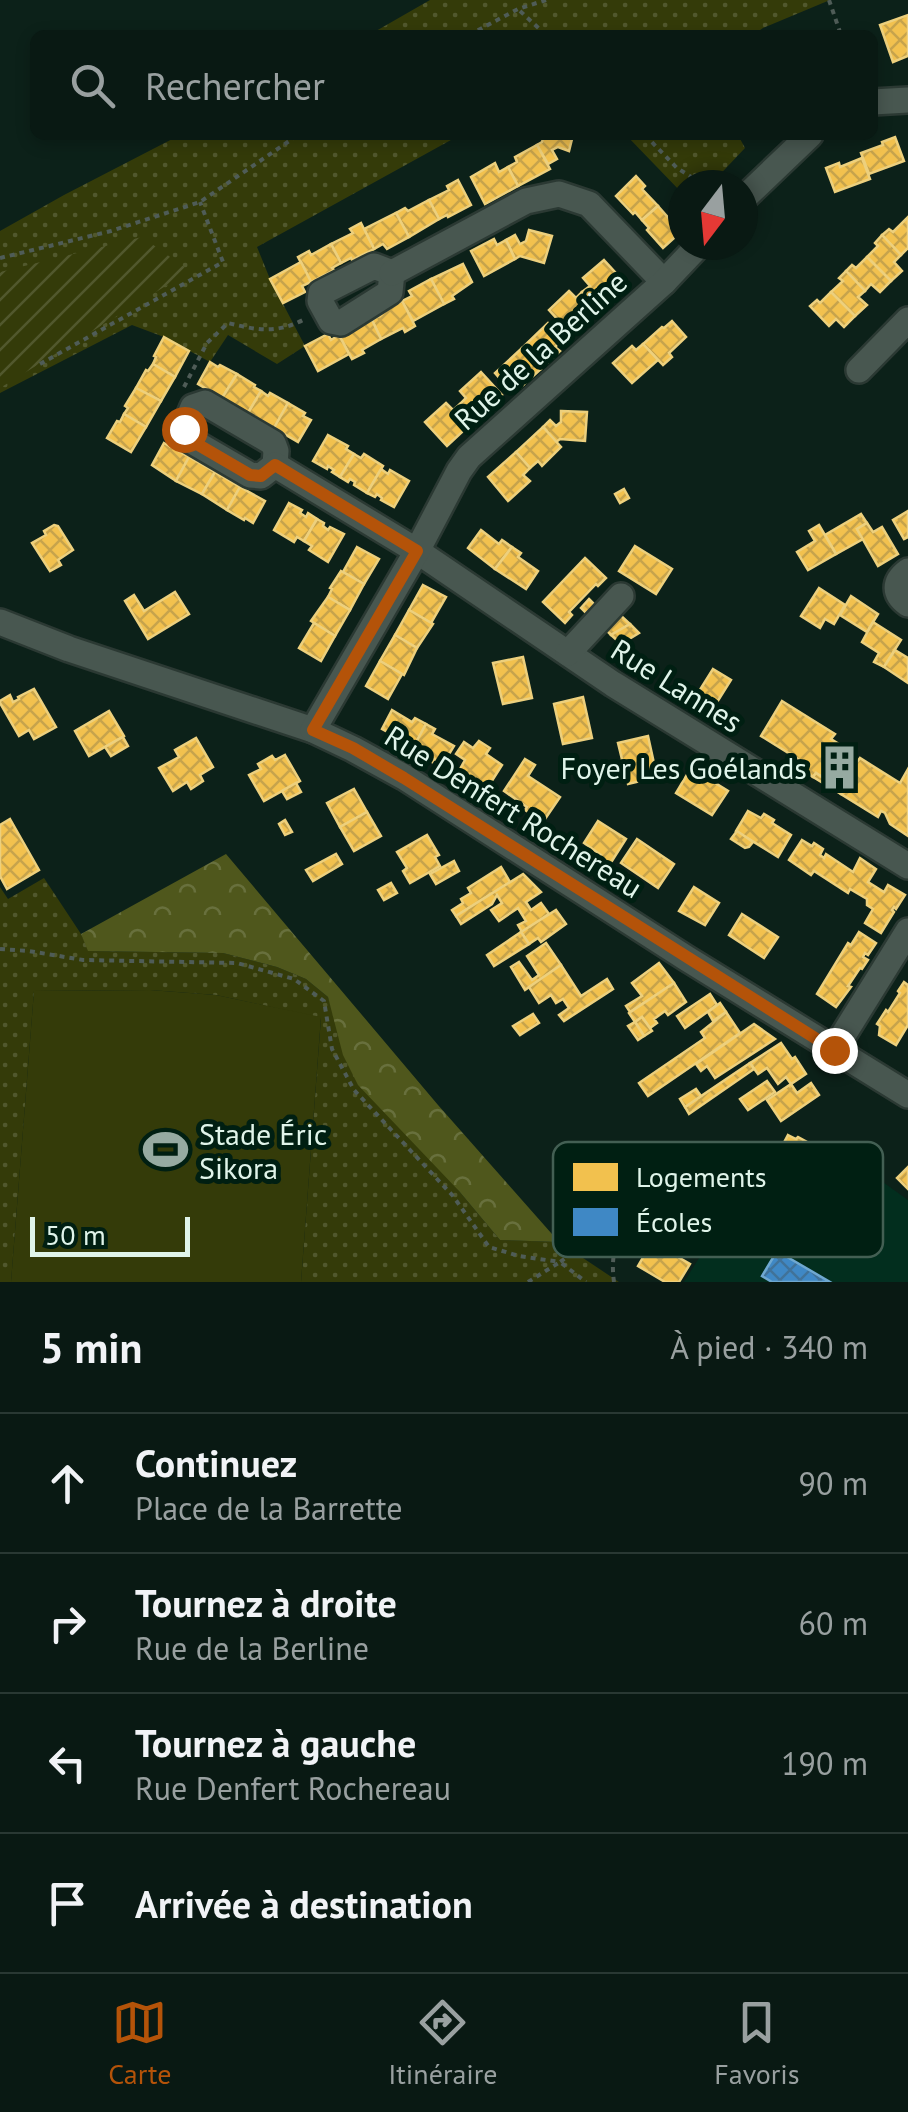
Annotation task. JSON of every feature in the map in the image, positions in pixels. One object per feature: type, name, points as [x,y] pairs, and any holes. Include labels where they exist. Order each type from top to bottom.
[{"type":"street","points":[[878,102],[908,100]]},
{"type":"street","points":[[758,185],[805,140]]},
{"type":"street","points":[[324,308],[321,294],[374,266],[392,273],[526,201],[559,194],[588,204],[664,282]]},
{"type":"street","name":"Rue de la Berline","points":[[313,730],[469,457],[685,260]]},
{"type":"street","points":[[860,370],[908,320]]},
{"type":"street","points":[[205,404],[272,443],[276,450],[275,465],[261,476],[250,475],[190,440],[184,429],[193,407],[205,404]]},
{"type":"street","name":"Rue Lannes","points":[[275,465],[417,551],[629,694],[908,866]]},
{"type":"street","points":[[908,571],[896,590],[908,604]]},
{"type":"street","points":[[568,653],[621,596]]},
{"type":"street","name":"Rue Denfert Rochereau","points":[[0,622],[313,730],[353,748],[908,1095]]},
{"type":"street","points":[[834,1050],[908,931]]},
{"type":"path","points":[[479,30],[518,9],[546,0]]},
{"type":"path","points":[[829,0],[839,30]]},
{"type":"path","points":[[518,9],[541,30]]},
{"type":"path","points":[[0,258],[112,231],[200,202],[291,140]]},
{"type":"path","points":[[650,140],[680,170]]},
{"type":"path","points":[[40,364],[223,262],[200,202]]},
{"type":"path","points":[[193,407],[184,389],[207,343],[228,323],[278,330],[324,308]]},
{"type":"path","points":[[0,949],[83,960],[238,963],[294,979],[324,1001],[332,1050],[354,1090],[452,1196],[490,1247],[560,1262],[586,1282]]},
{"type":"path","points":[[528,1282],[567,1257]]},
{"type":"path","points":[[614,1257],[614,1282]]},
{"type":"shaded area","points":[[430,0],[830,0],[760,30],[378,30]]},
{"type":"shaded area","points":[[170,140],[451,140],[257,247],[305,346],[277,364],[228,335],[210,362],[132,325],[0,393],[0,231]]},
{"type":"shaded area","points":[[631,140],[741,140],[745,148],[724,170],[668,170],[668,178]]},
{"type":"shaded area","points":[[142,237],[190,271],[0,388],[0,272]]},
{"type":"shaded area","points":[[44,878],[89,951],[223,953],[306,979],[328,997],[333,1012],[459,1191],[500,1240],[553,1242],[553,1257],[582,1257],[619,1282],[301,1282],[321,1018],[216,995],[150,990],[34,991],[11,1282],[0,1282],[0,887],[8,899]]},
{"type":"shaded area","name":"Stade Éric Sikora","points":[[150,990],[216,995],[321,1017],[301,1282],[11,1282],[34,991]]},
{"type":"shaded area","points":[[883,1182],[908,1200],[908,1282],[684,1282],[700,1257],[883,1257]]},
{"type":"green space","points":[[226,854],[553,1235],[553,1242],[500,1240],[358,1085],[343,1055],[328,997],[306,979],[223,953],[88,951],[81,934]]},
{"type":"building: Logements","points":[[908,15],[908,56],[893,62],[880,25]]},
{"type":"building: Logements","points":[[895,137],[904,161],[869,174],[861,153]]},
{"type":"building: Logements","points":[[572,140],[569,151],[558,147],[552,150],[557,159],[548,164],[537,145]]},
{"type":"building: Logements","points":[[537,145],[550,169],[518,186],[508,167],[517,162],[515,157]]},
{"type":"building: Logements","points":[[862,158],[870,179],[835,192],[826,168]]},
{"type":"building: Logements","points":[[495,163],[499,172],[508,167],[518,186],[485,204],[471,177]]},
{"type":"building: Logements","points":[[636,176],[658,206],[642,220],[616,196]]},
{"type":"building: Logements","points":[[458,180],[471,205],[439,219],[429,200],[449,190],[447,186]]},
{"type":"building: Logements","points":[[429,200],[439,219],[409,237],[396,213]]},
{"type":"building: Logements","points":[[658,206],[668,217],[668,244],[663,248],[642,220]]},
{"type":"building: Logements","points":[[396,213],[409,237],[387,249],[383,244],[374,249],[364,229]]},
{"type":"building: Logements","points":[[908,217],[908,248],[901,255],[882,235],[889,229],[893,232]]},
{"type":"building: Logements","points":[[361,223],[374,249],[341,263],[331,244],[353,233],[350,229]]},
{"type":"building: Logements","points":[[529,230],[552,236],[544,263],[520,256],[515,259],[506,240],[515,235],[520,244],[526,241]]},
{"type":"building: Logements","points":[[882,235],[901,255],[894,262],[902,271],[891,281],[867,257]]},
{"type":"building: Logements","points":[[494,239],[497,245],[506,240],[515,259],[484,276],[471,251]]},
{"type":"building: Logements","points":[[331,244],[341,263],[311,282],[298,257]]},
{"type":"building: Logements","points":[[867,257],[891,281],[880,292],[871,284],[865,291],[846,271],[852,265],[856,268]]},
{"type":"building: Logements","points":[[604,260],[625,283],[597,308],[582,292],[590,286],[583,278]]},
{"type":"building: Logements","points":[[301,262],[311,282],[302,286],[305,292],[283,303],[270,279]]},
{"type":"building: Logements","points":[[463,264],[472,282],[444,304],[431,279]]},
{"type":"building: Logements","points":[[846,271],[865,291],[858,297],[867,305],[855,316],[831,292],[843,281],[839,278]]},
{"type":"building: Logements","points":[[431,279],[444,304],[413,321],[402,301],[412,296],[409,291]]},
{"type":"building: Logements","points":[[569,291],[576,298],[582,292],[597,308],[570,333],[549,310]]},
{"type":"building: Logements","points":[[831,292],[855,316],[844,327],[836,319],[829,326],[810,306],[817,300],[820,303]]},
{"type":"building: Logements","points":[[402,301],[415,326],[381,339],[372,320]]},
{"type":"building: Logements","points":[[372,320],[381,339],[352,359],[339,335]]},
{"type":"building: Logements","points":[[672,321],[686,337],[663,365],[643,344]]},
{"type":"building: Logements","points":[[548,323],[563,339],[555,347],[560,351],[541,369],[522,348]]},
{"type":"building: Logements","points":[[328,334],[331,340],[339,335],[349,354],[318,371],[305,346]]},
{"type":"building: Logements","points":[[164,337],[189,351],[175,377],[153,364]]},
{"type":"building: Logements","points":[[643,344],[658,360],[632,383],[613,363],[632,346],[636,350]]},
{"type":"building: Logements","points":[[522,348],[541,369],[521,387],[517,381],[509,389],[495,373]]},
{"type":"building: Logements","points":[[210,362],[237,374],[222,398],[198,384]]},
{"type":"building: Logements","points":[[153,364],[175,377],[161,401],[136,388]]},
{"type":"building: Logements","points":[[481,372],[502,395],[475,420],[460,404],[466,398],[460,391]]},
{"type":"building: Logements","points":[[237,374],[261,391],[248,413],[222,398]]},
{"type":"building: Logements","points":[[136,388],[161,401],[146,427],[124,414]]},
{"type":"building: Logements","points":[[261,391],[288,403],[274,428],[248,413]]},
{"type":"building: Logements","points":[[288,403],[311,420],[298,442],[274,428]]},
{"type":"building: Logements","points":[[446,403],[453,410],[460,404],[475,420],[447,446],[425,422]]},
{"type":"building: Logements","points":[[561,411],[587,412],[585,441],[556,442],[543,427],[550,420],[556,426],[561,422]]},
{"type":"building: Logements","points":[[124,414],[146,427],[131,452],[107,438]]},
{"type":"building: Logements","points":[[543,427],[561,447],[542,466],[538,461],[530,468],[516,452]]},
{"type":"building: Logements","points":[[328,435],[354,454],[340,477],[328,466],[327,469],[313,461]]},
{"type":"building: Logements","points":[[164,443],[189,457],[176,481],[152,465]]},
{"type":"building: Logements","points":[[516,452],[530,468],[523,475],[530,481],[508,501],[488,477]]},
{"type":"building: Logements","points":[[354,454],[361,458],[364,454],[383,466],[367,493],[350,479],[348,482],[340,477]]},
{"type":"building: Logements","points":[[189,457],[215,472],[202,494],[176,481]]},
{"type":"building: Logements","points":[[381,469],[409,481],[394,507],[377,494],[375,497],[367,493]]},
{"type":"building: Logements","points":[[215,472],[240,487],[227,510],[202,494]]},
{"type":"building: Logements","points":[[240,487],[265,501],[253,523],[227,510]]},
{"type":"building: Logements","points":[[624,489],[629,498],[620,503],[615,494]]},
{"type":"building: Logements","points":[[289,503],[306,517],[308,513],[317,519],[304,541],[297,537],[294,542],[274,530]]},
{"type":"building: Logements","points":[[908,511],[908,537],[904,539],[893,520]]},
{"type":"building: Logements","points":[[861,514],[867,523],[857,529],[863,539],[836,554],[825,535]]},
{"type":"building: Logements","points":[[317,519],[328,530],[330,527],[344,534],[328,562],[309,550],[312,546],[304,541]]},
{"type":"building: Logements","points":[[867,523],[873,532],[882,527],[898,554],[878,566],[857,529]]},
{"type":"building: Logements","points":[[54,525],[73,550],[50,571],[32,543]]},
{"type":"building: Logements","points":[[819,525],[836,554],[808,570],[797,552],[815,541],[809,531]]},
{"type":"building: Logements","points":[[481,530],[499,544],[502,540],[512,547],[495,569],[468,548]]},
{"type":"building: Logements","points":[[635,546],[672,569],[656,594],[619,571]]},
{"type":"building: Logements","points":[[357,547],[379,559],[364,584],[343,572]]},
{"type":"building: Logements","points":[[512,547],[521,553],[518,557],[538,571],[526,589],[495,569]]},
{"type":"building: Logements","points":[[585,558],[606,578],[569,612],[572,615],[565,623],[543,602]]},
{"type":"building: Logements","points":[[341,571],[364,584],[350,610],[328,597]]},
{"type":"building: Logements","points":[[423,585],[446,597],[431,623],[409,610]]},
{"type":"building: Logements","points":[[819,588],[845,605],[834,624],[825,619],[820,628],[801,616]]},
{"type":"building: Logements","points":[[175,592],[189,614],[148,639],[125,601],[134,595],[144,611]]},
{"type":"building: Logements","points":[[851,596],[878,614],[867,632],[840,615]]},
{"type":"building: Logements","points":[[328,597],[350,610],[335,636],[311,621]]},
{"type":"building: Logements","points":[[589,599],[595,605],[587,614],[581,608]]},
{"type":"building: Logements","points":[[409,610],[433,624],[417,648],[395,635]]},
{"type":"building: Logements","points":[[619,614],[630,624],[611,635],[605,629]]},
{"type":"building: Logements","points":[[873,622],[901,640],[884,667],[874,662],[879,653],[862,642]]},
{"type":"building: Logements","points":[[314,623],[335,636],[321,661],[299,648]]},
{"type":"building: Logements","points":[[630,624],[639,633],[621,644],[611,635]]},
{"type":"building: Logements","points":[[395,635],[417,648],[404,675],[380,661]]},
{"type":"building: Logements","points":[[895,650],[908,658],[908,683],[884,667]]},
{"type":"building: Logements","points":[[523,657],[532,698],[503,704],[493,663]]},
{"type":"building: Logements","points":[[380,661],[402,674],[388,699],[366,686]]},
{"type":"building: Logements","points":[[713,669],[731,680],[714,707],[696,696]]},
{"type":"building: Logements","points":[[34,689],[56,727],[34,739],[29,730],[19,736],[0,701],[10,695],[13,702]]},
{"type":"building: Logements","points":[[583,697],[592,738],[563,744],[554,704]]},
{"type":"building: Logements","name":"Foyer Les Goélands","points":[[782,701],[835,734],[831,739],[847,749],[845,753],[857,762],[860,758],[900,783],[908,769],[908,836],[890,824],[885,813],[881,811],[878,817],[816,773],[813,777],[803,770],[806,764],[761,736]]},
{"type":"building: Logements","points":[[392,710],[412,722],[415,718],[426,724],[412,750],[382,729]]},
{"type":"building: Logements","points":[[109,711],[124,736],[89,756],[75,731]]},
{"type":"building: Logements","points":[[426,724],[435,729],[432,734],[454,746],[443,764],[412,750]]},
{"type":"building: Logements","points":[[648,736],[657,777],[628,784],[618,743]]},
{"type":"building: Logements","points":[[123,737],[128,746],[111,756],[105,747]]},
{"type":"building: Logements","points":[[196,738],[213,767],[200,775],[203,781],[191,789],[187,782],[173,791],[159,768],[179,757],[175,750]]},
{"type":"building: Logements","points":[[479,741],[490,748],[486,754],[502,765],[488,787],[460,769],[465,760],[456,754],[464,742],[473,748]]},
{"type":"building: Logements","points":[[285,755],[300,781],[264,801],[249,775],[261,769],[258,764],[272,756],[275,760]]},
{"type":"building: Logements","points":[[525,759],[535,765],[528,776],[560,797],[543,822],[504,791]]},
{"type":"building: Logements","points":[[691,768],[728,791],[712,815],[676,793]]},
{"type":"building: Logements","points":[[816,773],[843,791],[841,794],[813,777]]},
{"type":"building: Logements","points":[[296,783],[301,792],[287,799],[282,791]]},
{"type":"building: Logements","points":[[354,789],[367,812],[340,827],[327,803]]},
{"type":"building: Logements","points":[[748,811],[761,818],[764,814],[791,835],[778,857],[736,831]]},
{"type":"building: Logements","points":[[367,812],[381,836],[354,851],[340,827]]},
{"type":"building: Logements","points":[[10,819],[39,870],[7,889],[0,876],[0,825]]},
{"type":"building: Logements","points":[[285,820],[292,832],[285,835],[279,824]]},
{"type":"building: Logements","points":[[598,821],[626,839],[610,864],[584,843]]},
{"type":"building: Logements","points":[[737,831],[753,842],[749,847],[731,839]]},
{"type":"building: Logements","points":[[427,835],[439,855],[435,857],[440,866],[410,883],[403,871],[407,868],[397,852]]},
{"type":"building: Logements","points":[[637,839],[674,864],[658,888],[621,863]]},
{"type":"building: Logements","points":[[802,840],[812,846],[814,843],[823,849],[820,855],[824,858],[826,854],[853,872],[860,858],[876,869],[868,882],[884,892],[888,885],[905,895],[881,933],[865,923],[873,909],[867,905],[867,899],[850,889],[848,893],[814,871],[811,875],[789,860]]},
{"type":"building: Logements","points":[[336,854],[342,864],[313,881],[306,870]]},
{"type":"building: Logements","points":[[454,861],[459,871],[436,884],[430,874]]},
{"type":"building: Logements","points":[[501,867],[510,882],[456,916],[452,910],[471,893],[468,888]]},
{"type":"building: Logements","points":[[523,874],[541,892],[526,902],[531,910],[541,903],[549,914],[522,932],[518,925],[526,921],[518,908],[499,921],[491,910],[502,903],[497,895],[492,904],[461,924],[456,916]]},
{"type":"building: Logements","points":[[391,883],[397,893],[384,900],[378,890]]},
{"type":"building: Logements","points":[[694,887],[719,903],[705,925],[679,911]]},
{"type":"building: Logements","points":[[556,910],[566,924],[541,942],[538,938],[529,944],[521,932]]},
{"type":"building: Logements","points":[[742,914],[778,937],[764,958],[729,935]]},
{"type":"building: Logements","points":[[521,932],[529,944],[494,966],[487,955]]},
{"type":"building: Logements","points":[[859,932],[876,943],[868,955],[865,953],[863,957],[868,960],[836,1007],[817,994]]},
{"type":"building: Logements","points":[[546,943],[561,965],[525,990],[511,967],[519,962],[532,980],[539,975],[527,956]]},
{"type":"building: Logements","points":[[659,963],[674,983],[630,1012],[626,1006],[642,996],[632,983]]},
{"type":"building: Logements","points":[[561,965],[581,996],[607,979],[613,989],[564,1021],[559,1015],[569,1008],[563,999],[556,1003],[551,995],[539,1003],[529,987]]},
{"type":"building: Logements","points":[[904,982],[908,985],[908,1025],[896,1045],[879,1035],[877,1024]]},
{"type":"building: Logements","points":[[674,983],[686,1002],[668,1015],[665,1011],[650,1028],[642,1017],[635,1022],[629,1013]]},
{"type":"building: Logements","points":[[710,994],[717,1005],[685,1028],[677,1016]]},
{"type":"building: Logements","points":[[720,1003],[726,1012],[713,1021],[708,1012]]},
{"type":"building: Logements","points":[[726,1012],[740,1033],[648,1096],[639,1083],[705,1038],[701,1032]]},
{"type":"building: Logements","points":[[533,1014],[539,1023],[520,1035],[513,1026]]},
{"type":"building: Logements","points":[[642,1017],[652,1031],[644,1036],[635,1022]]},
{"type":"building: Logements","points":[[635,1022],[644,1036],[638,1040],[628,1026]]},
{"type":"building: Logements","points":[[754,1024],[775,1039],[715,1078],[707,1066],[701,1071],[696,1064]]},
{"type":"building: Logements","points":[[781,1043],[806,1074],[791,1084],[786,1077],[778,1084],[767,1068],[758,1074],[750,1063]]},
{"type":"building: Logements","points":[[750,1063],[754,1069],[689,1114],[685,1107]]},
{"type":"building: Logements","points":[[767,1081],[775,1092],[748,1110],[740,1099]]},
{"type":"building: Logements","points":[[811,1083],[819,1095],[781,1121],[767,1100],[791,1084],[797,1093]]},
{"type":"building: Logements","points":[[696,1089],[701,1096],[685,1107],[680,1099]]},
{"type":"building: Logements","points":[[788,1135],[807,1142],[784,1142]]},
{"type":"building: Logements","points":[[908,1167],[908,1189],[897,1178]]},
{"type":"building: Logements","points":[[643,1257],[678,1257],[690,1264],[679,1282],[665,1282],[638,1266]]},
{"type":"building: Écoles","points":[[773,1257],[787,1257],[830,1282],[772,1282],[762,1276]]},
{"type":"place","name":"Foyer Les Goélands","points":[[840,767]]},
{"type":"place","name":"Stade Éric Sikora","points":[[166,1150]]},
{"type":"route","points":[[184,429],[190,440],[250,475],[261,476],[275,465],[417,551],[313,730],[404,778],[834,1050]]}]
